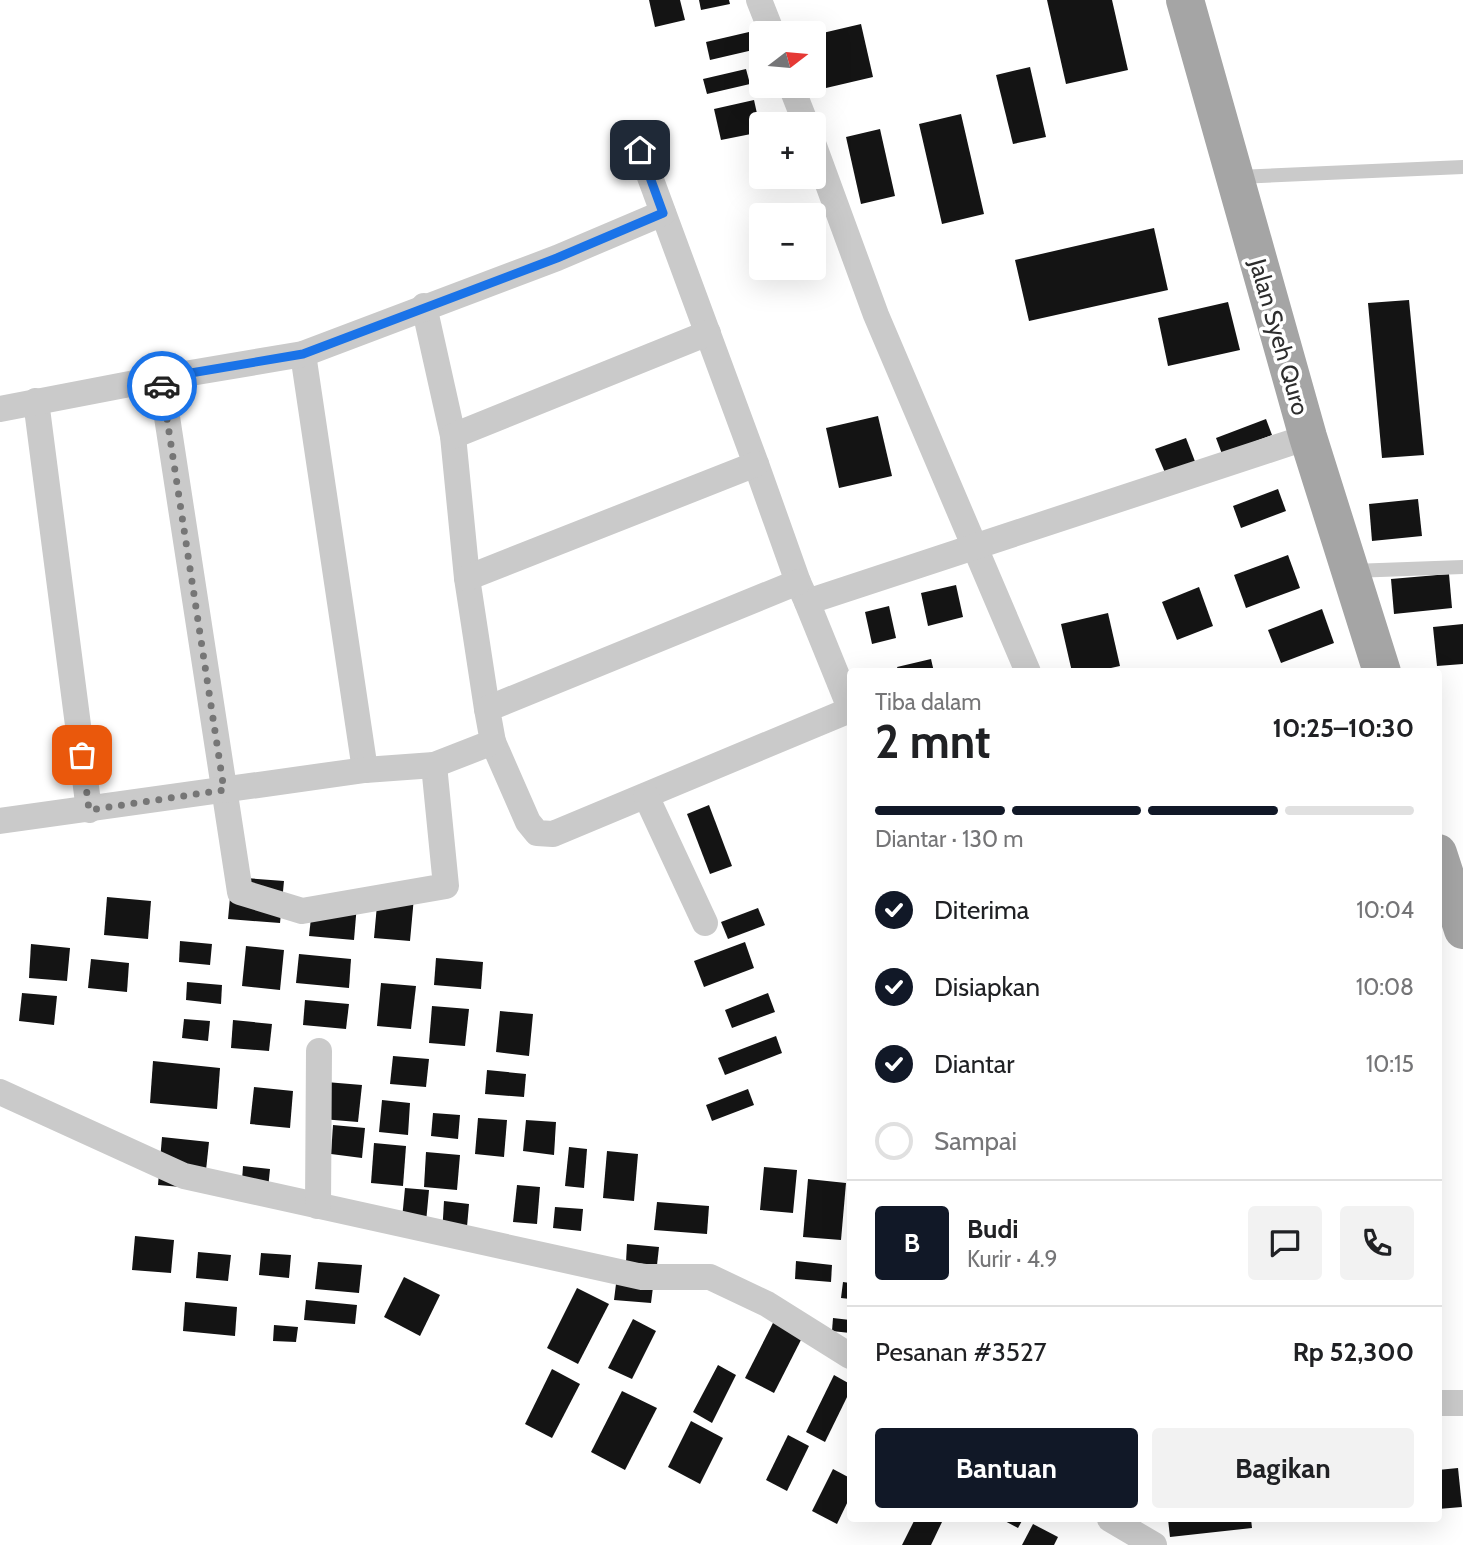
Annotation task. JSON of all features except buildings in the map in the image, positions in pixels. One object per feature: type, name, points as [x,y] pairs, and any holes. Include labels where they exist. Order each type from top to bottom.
[{"type":"main road","name":"Jalan Syeh Quro","points":[[1185,0],[1308,437],[1381,668]]},
{"type":"main road","points":[[1449,866],[1463,930]]},
{"type":"street","points":[[759,0],[767,21]]},
{"type":"street","points":[[640,150],[802,592],[847,702]]},
{"type":"street","points":[[826,179],[876,315],[1026,668]]},
{"type":"street","points":[[0,409],[303,354],[424,306],[557,258],[663,213]]},
{"type":"street","points":[[424,306],[453,436],[467,578],[493,742],[528,822],[537,833],[553,834],[565,830],[847,710]]},
{"type":"street","points":[[453,436],[708,333]]},
{"type":"street","points":[[303,354],[365,770]]},
{"type":"street","points":[[161,378],[240,892],[302,911],[446,887],[434,765]]},
{"type":"street","points":[[36,401],[89,810]]},
{"type":"street","points":[[486,709],[802,592],[975,545],[1308,437]]},
{"type":"street","points":[[467,578],[757,464]]},
{"type":"street","points":[[0,821],[365,770],[434,765],[493,742]]},
{"type":"street","points":[[646,796],[705,923]]},
{"type":"street","points":[[318,1051],[318,1206]]},
{"type":"street","points":[[0,1092],[184,1176],[642,1277],[710,1277],[767,1304],[847,1354]]},
{"type":"street","points":[[1442,1403],[1463,1403]]},
{"type":"street","points":[[1117,1522],[1147,1534]]},
{"type":"lane","points":[[1233,178],[1463,167]]},
{"type":"lane","points":[[1351,571],[1463,567]]},
{"type":"way so far","points":[[82,755],[89,810],[224,790],[162,386]]},
{"type":"route","points":[[162,386],[161,378],[303,354],[424,306],[557,258],[663,213],[640,150]]}]
